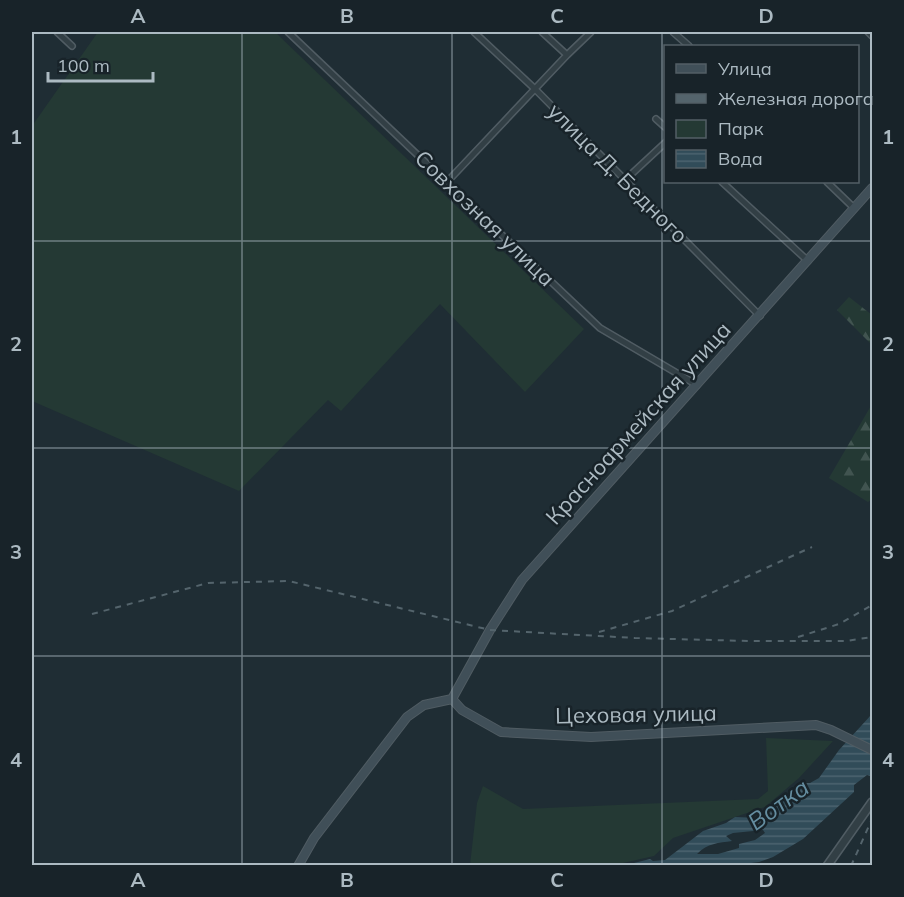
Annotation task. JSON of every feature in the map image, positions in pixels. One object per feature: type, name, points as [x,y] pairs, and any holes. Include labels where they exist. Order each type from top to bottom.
[{"type":"main road","name":"Красноармейская улица","points":[[452,699],[490,630],[522,580],[873,188]]},
{"type":"main road","name":"Цеховая улица","points":[[452,699],[462,710],[501,732],[591,737],[816,725],[873,750]]},
{"type":"main road","points":[[298,866],[314,838],[407,717],[424,705],[452,699]]},
{"type":"street","points":[[57,32],[72,46]]},
{"type":"street","name":"Совхозная улица","points":[[288,32],[600,328],[697,385]]},
{"type":"street","name":"улица Д. Бедного","points":[[474,32],[535,89],[759,316]]},
{"type":"street","points":[[542,32],[567,55]]},
{"type":"street","points":[[447,182],[591,32]]},
{"type":"street","points":[[673,32],[688,45]]},
{"type":"street","points":[[868,32],[873,36]]},
{"type":"street","points":[[657,119],[664,126]]},
{"type":"street","points":[[626,180],[664,144]]},
{"type":"street","points":[[723,183],[808,261]]},
{"type":"street","points":[[828,183],[854,208]]},
{"type":"street","points":[[826,866],[873,802]]},
{"type":"green space","points":[[98,32],[275,32],[584,329],[525,392],[440,304],[341,411],[328,400],[239,491],[32,401],[32,126]]},
{"type":"green space","points":[[849,297],[872,315],[872,345],[837,310]]},
{"type":"green space","points":[[872,404],[872,499],[868,502],[829,478]]},
{"type":"green space","points":[[766,738],[833,741],[799,778],[765,807],[673,838],[654,856],[614,865],[470,865],[477,803],[483,786],[523,809],[758,799],[768,791]]},
{"type":"water","points":[[872,714],[870,776],[867,775],[854,785],[854,792],[803,839],[773,857],[759,862],[735,865],[622,866],[650,859],[665,860],[703,831],[726,823],[735,817],[760,818],[770,812],[801,783],[810,783],[819,778],[839,750]],"holes":[[[763,830],[765,833],[755,840],[739,844],[739,848],[718,854],[697,854],[709,846],[732,841],[726,836],[733,833]]]},
{"type":"railway","points":[[599,632],[672,611],[812,547]]},
{"type":"railway","points":[[92,614],[208,583],[289,581],[490,630],[635,638],[750,641],[846,641],[872,637]]},
{"type":"railway","points":[[798,637],[839,624],[872,605]]},
{"type":"railway","points":[[851,866],[872,819]]},
{"type":"railway","points":[[871,866],[872,861]]},
{"type":"water label","name":"Вотка","points":[[778,804]]}]
